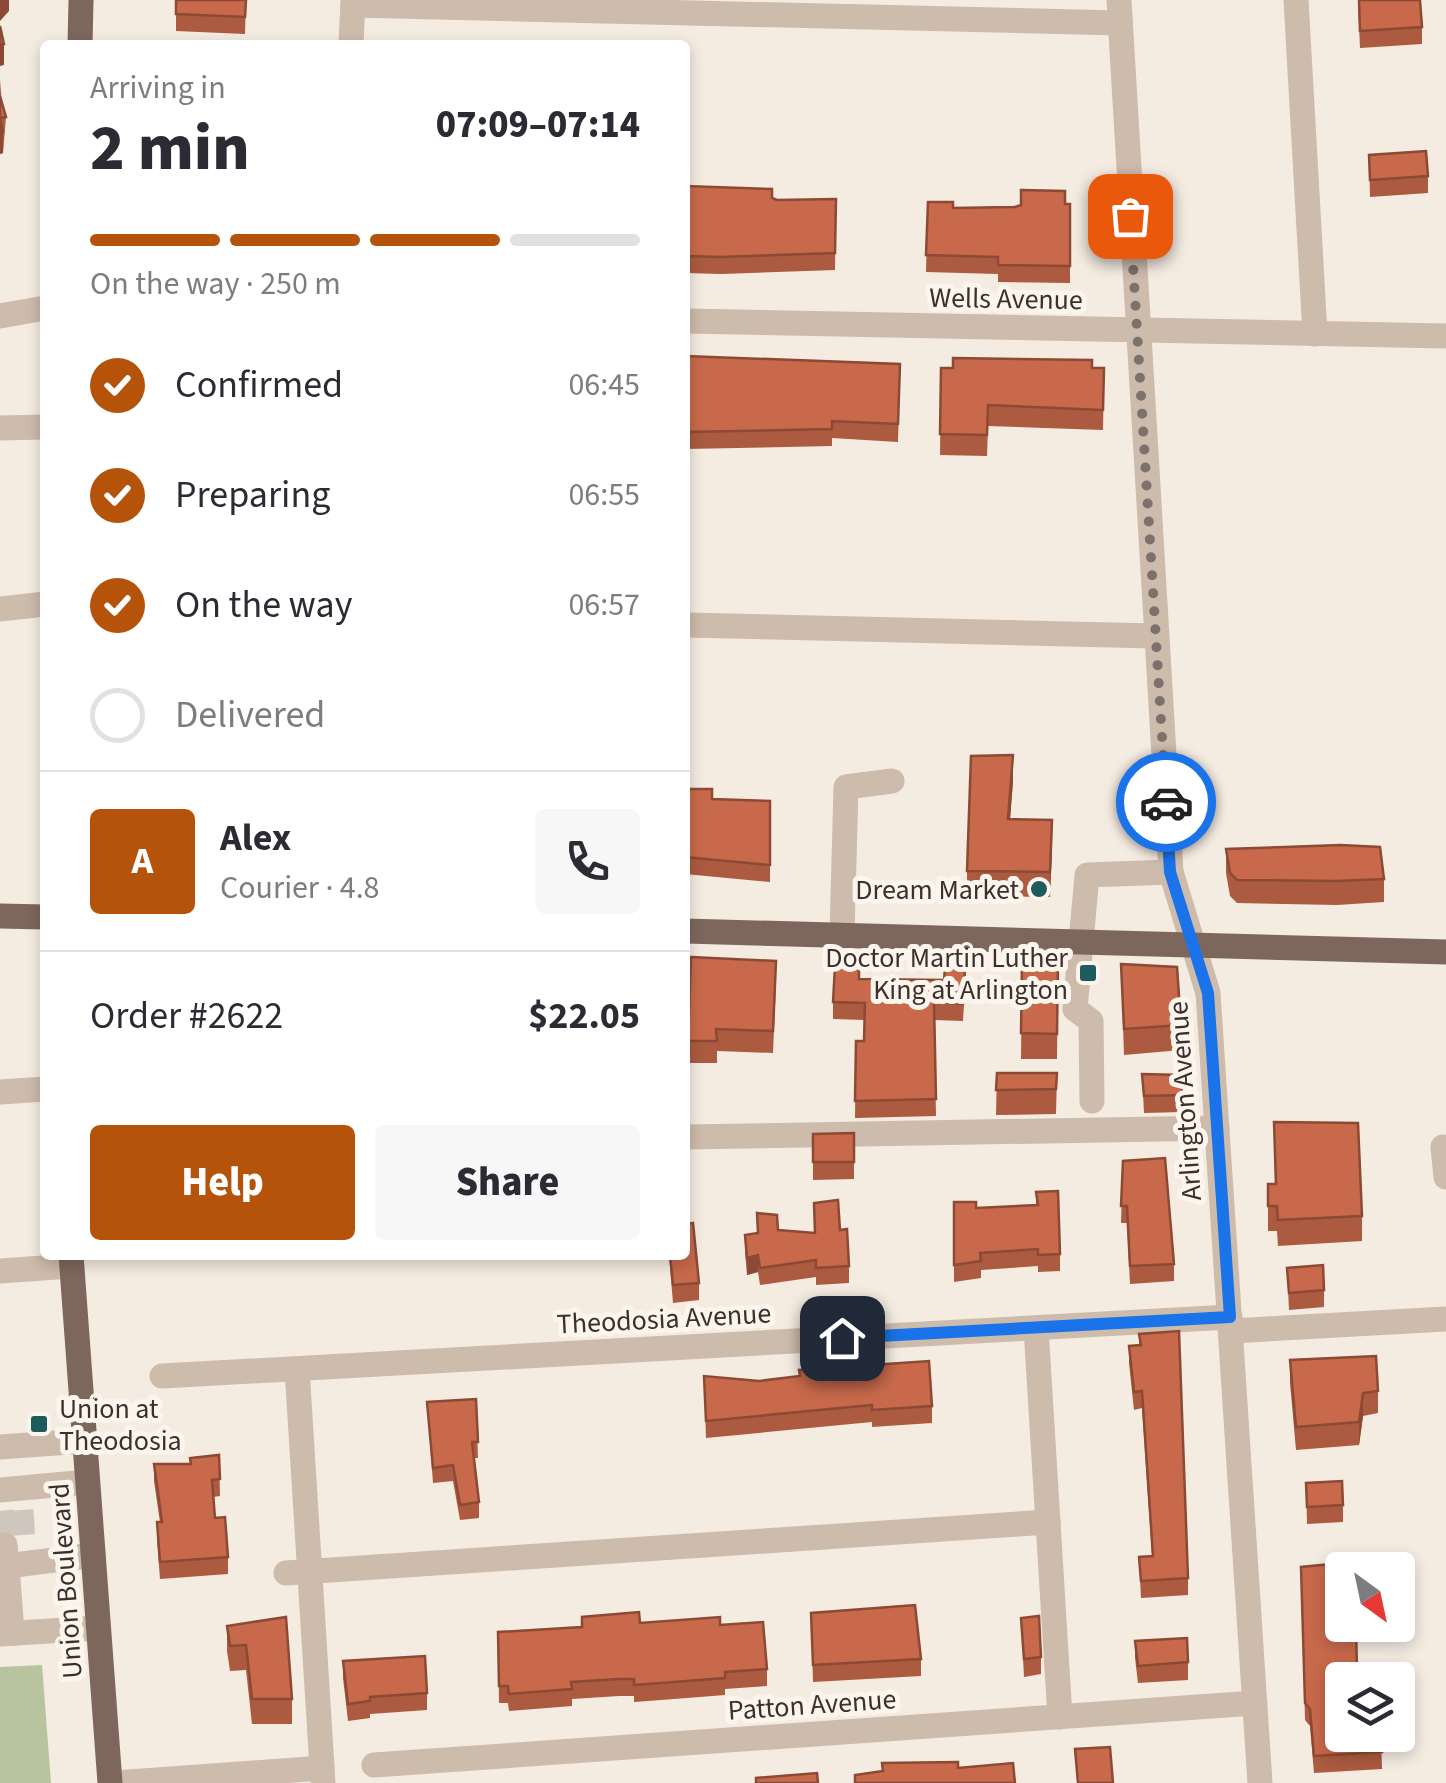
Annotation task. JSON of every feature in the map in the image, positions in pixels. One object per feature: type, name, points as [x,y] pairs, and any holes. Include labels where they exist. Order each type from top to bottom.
[{"type":"main road","points":[[80,40],[82,0]]},
{"type":"main road","points":[[0,916],[40,917]]},
{"type":"main road","points":[[690,930],[1446,952]]},
{"type":"main road","name":"Union Boulevard","points":[[71,1261],[112,1783]]},
{"type":"street","points":[[1296,0],[1315,334]]},
{"type":"street","points":[[351,40],[353,3],[1119,12]]},
{"type":"street","name":"Arlington Avenue","points":[[1119,12],[1170,872],[1208,993],[1260,1783]]},
{"type":"street","points":[[0,316],[40,309]]},
{"type":"street","name":"Wells Avenue","points":[[690,321],[1446,336]]},
{"type":"street","points":[[0,428],[40,428]]},
{"type":"street","points":[[0,608],[40,604]]},
{"type":"street","points":[[690,625],[1155,636]]},
{"type":"street","points":[[842,934],[846,787],[892,781]]},
{"type":"street","points":[[1092,1102],[1091,1021],[1075,1009],[1087,875],[1170,872]]},
{"type":"street","points":[[0,1092],[40,1089]]},
{"type":"street","points":[[690,1136],[1217,1128]]},
{"type":"street","points":[[1443,1147],[1446,1177]]},
{"type":"street","points":[[0,1271],[71,1261]]},
{"type":"street","name":"Theodosia Avenue","points":[[162,1376],[1036,1328],[1446,1319]]},
{"type":"street","points":[[1036,1328],[1060,1716]]},
{"type":"street","points":[[112,1783],[323,1776],[313,1572],[297,1369]]},
{"type":"street","points":[[0,1447],[84,1442]]},
{"type":"street","points":[[4,1499],[88,1482]]},
{"type":"street","points":[[286,1573],[1048,1522]]},
{"type":"street","points":[[92,1555],[8,1554],[6,1634],[98,1628]]},
{"type":"street","name":"Patton Avenue","points":[[374,1765],[1255,1703]]},
{"type":"green space","points":[[42,1665],[51,1783],[0,1783],[0,1667]]},
{"type":"building","points":[[176,0],[246,0],[245,17],[176,14]]},
{"type":"building","points":[[1359,0],[1420,0],[1422,27],[1360,31]]},
{"type":"building","points":[[0,96],[6,117],[0,118]]},
{"type":"building","points":[[1426,151],[1428,176],[1370,180],[1369,155]]},
{"type":"building","points":[[690,186],[772,189],[772,198],[777,200],[836,199],[835,253],[690,256]]},
{"type":"building","points":[[1021,190],[1065,191],[1065,204],[1070,204],[1070,266],[998,265],[998,257],[926,255],[928,202],[953,202],[953,208],[1015,207],[1021,205]]},
{"type":"building","points":[[690,356],[900,364],[898,424],[832,421],[832,429],[690,432]]},
{"type":"building","points":[[953,358],[1092,360],[1092,368],[1104,368],[1103,410],[988,405],[987,435],[940,434],[941,368],[953,368]]},
{"type":"building","points":[[1013,755],[1008,819],[1052,820],[1050,872],[967,871],[971,756]]},
{"type":"building","points":[[690,789],[712,789],[712,799],[770,801],[770,865],[690,857]]},
{"type":"building","points":[[1380,847],[1384,879],[1237,880],[1230,873],[1226,849]]},
{"type":"building","points":[[691,957],[776,961],[773,1031],[716,1029],[717,1041],[690,1041]]},
{"type":"building","points":[[1022,962],[1058,962],[1057,1034],[1021,1033]]},
{"type":"building","points":[[1121,964],[1177,967],[1181,1025],[1124,1029]]},
{"type":"building","points":[[835,966],[859,967],[859,979],[944,980],[945,968],[965,969],[963,1004],[934,1002],[936,1099],[855,1101],[856,1041],[864,1041],[865,1003],[833,1002]]},
{"type":"building","points":[[997,1073],[1057,1073],[1056,1089],[996,1090]]},
{"type":"building","points":[[1142,1074],[1181,1075],[1182,1095],[1144,1096]]},
{"type":"building","points":[[1274,1122],[1358,1123],[1362,1216],[1278,1220],[1277,1206],[1268,1206],[1268,1184],[1276,1184]]},
{"type":"building","points":[[854,1133],[854,1162],[813,1162],[813,1134]]},
{"type":"building","points":[[1165,1158],[1174,1264],[1130,1266],[1127,1206],[1121,1206],[1123,1161]]},
{"type":"building","points":[[1058,1191],[1060,1254],[1038,1255],[1038,1249],[980,1253],[981,1261],[954,1265],[954,1202],[976,1202],[976,1208],[1038,1205],[1036,1192]]},
{"type":"building","points":[[838,1200],[840,1230],[847,1229],[849,1266],[816,1268],[816,1260],[760,1268],[758,1255],[747,1258],[745,1235],[758,1233],[757,1213],[777,1215],[778,1230],[815,1233],[814,1203]]},
{"type":"building","points":[[693,1223],[699,1283],[673,1285],[670,1260],[690,1260]]},
{"type":"building","points":[[1323,1265],[1324,1290],[1289,1293],[1287,1268]]},
{"type":"building","points":[[1179,1331],[1188,1578],[1141,1581],[1139,1557],[1153,1556],[1142,1391],[1134,1392],[1129,1346],[1141,1345],[1139,1334]]},
{"type":"building","points":[[1376,1356],[1378,1391],[1363,1393],[1359,1422],[1296,1427],[1290,1360]]},
{"type":"building","points":[[929,1361],[932,1406],[872,1410],[872,1405],[706,1421],[704,1376],[759,1381],[800,1376],[799,1370]]},
{"type":"building","points":[[476,1399],[478,1442],[472,1442],[479,1502],[460,1505],[453,1465],[433,1468],[427,1402]]},
{"type":"building","points":[[219,1455],[220,1479],[212,1480],[215,1518],[225,1517],[228,1557],[160,1562],[157,1522],[162,1522],[154,1464],[191,1464],[190,1458]]},
{"type":"building","points":[[1342,1481],[1343,1505],[1307,1507],[1306,1483]]},
{"type":"building","points":[[1325,1565],[1325,1642],[1356,1642],[1357,1662],[1325,1662],[1325,1752],[1382,1752],[1314,1756],[1310,1709],[1305,1703],[1301,1567]]},
{"type":"building","points":[[915,1605],[921,1659],[813,1665],[811,1613]]},
{"type":"building","points":[[639,1612],[640,1623],[720,1617],[720,1625],[763,1622],[767,1669],[725,1672],[725,1678],[634,1685],[634,1679],[571,1682],[572,1689],[509,1694],[508,1686],[499,1686],[498,1632],[582,1627],[582,1617]]},
{"type":"building","points":[[1039,1616],[1041,1657],[1024,1659],[1021,1618]]},
{"type":"building","points":[[286,1617],[292,1699],[252,1699],[246,1645],[230,1646],[227,1626]]},
{"type":"building","points":[[1187,1638],[1188,1662],[1138,1666],[1135,1641]]},
{"type":"building","points":[[425,1656],[427,1693],[370,1697],[370,1701],[348,1704],[343,1661]]},
{"type":"building","points":[[1110,1747],[1113,1783],[1078,1783],[1075,1749]]},
{"type":"building","points":[[958,1762],[958,1768],[1013,1763],[1015,1783],[855,1783],[855,1775],[883,1771],[882,1763]]},
{"type":"building","points":[[817,1773],[818,1783],[756,1783],[756,1778]]},
{"type":"tunnel","points":[[21,1510],[23,1543]]},
{"type":"tunnel","points":[[1,1511],[5,1545]]},
{"type":"way so far","points":[[1130,216],[1166,802]]},
{"type":"place","name":"Dream Market","points":[[1039,889]]},
{"type":"place","name":"Doctor Martin Luther King at Arlington","points":[[1088,973]]},
{"type":"place","name":"Union at Theodosia","points":[[39,1424]]},
{"type":"route","points":[[842,1338],[1230,1317],[1208,993],[1170,872],[1166,802]]}]
